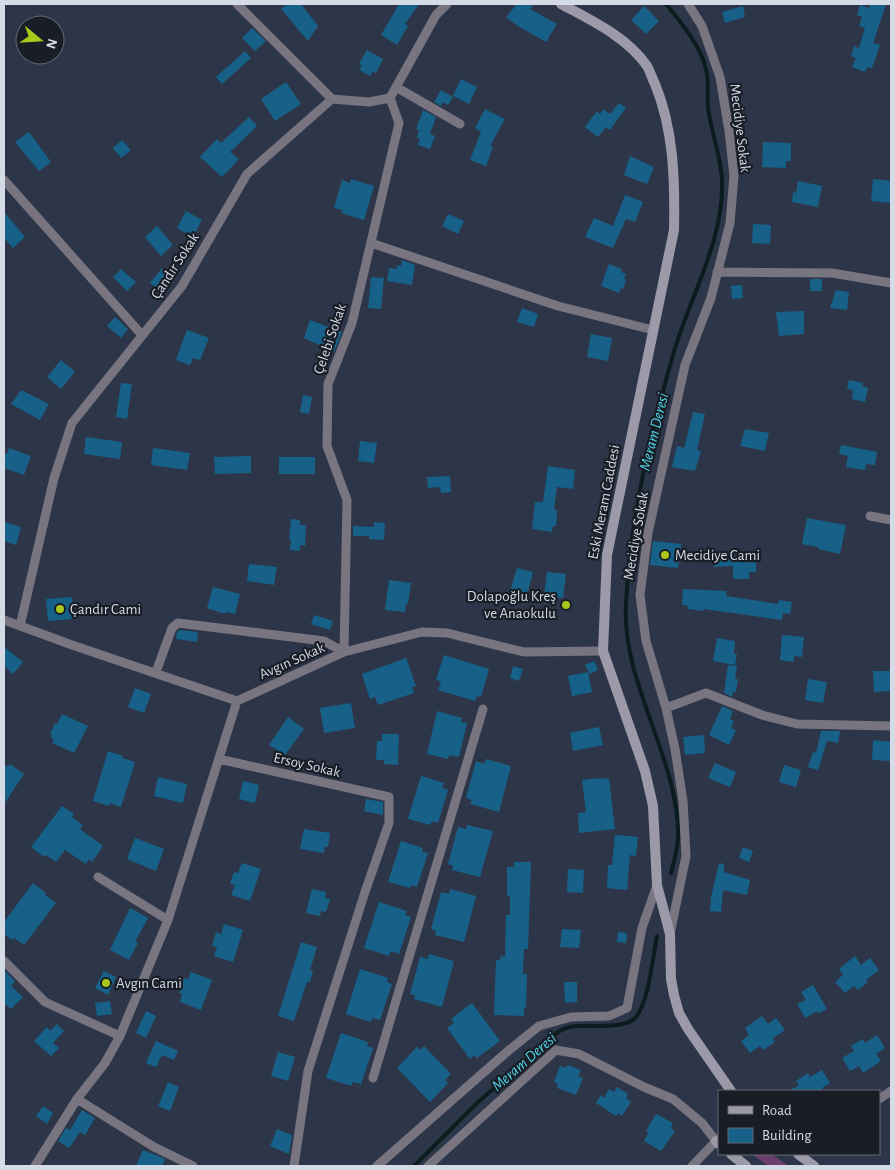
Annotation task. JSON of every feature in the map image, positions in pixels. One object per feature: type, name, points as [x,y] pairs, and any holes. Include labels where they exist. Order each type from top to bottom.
[{"type":"street","points":[[237,4],[332,99],[369,102],[390,98],[436,15],[447,4]]},
{"type":"street","name":"Eski Meram Caddesi","points":[[561,4],[596,23],[627,45],[647,67],[660,97],[670,142],[675,180],[674,230],[607,555],[603,651],[628,720],[654,806],[655,870],[670,934],[671,979],[679,1013],[730,1090]]},
{"type":"street","name":"Mecidiye Sokak","points":[[670,934],[686,856],[684,801],[666,708],[646,641],[640,595],[648,533],[685,366],[711,298],[730,223],[734,176],[720,77],[702,26],[688,4]]},
{"type":"street","points":[[396,86],[460,124]]},
{"type":"street","name":"Çelebi Sokak","points":[[344,652],[347,500],[327,446],[328,384],[352,323],[399,124],[390,98]]},
{"type":"street","name":"Çandır Sokak","points":[[20,626],[54,478],[72,423],[182,286],[247,174],[332,99]]},
{"type":"street","points":[[4,180],[142,335]]},
{"type":"street","points":[[371,243],[558,306],[653,330]]},
{"type":"street","points":[[717,272],[832,273],[891,283]]},
{"type":"street","points":[[870,516],[891,520]]},
{"type":"street","points":[[4,620],[237,701],[168,920],[120,1036],[105,1064],[77,1099],[35,1166]]},
{"type":"street","points":[[156,672],[172,628],[178,623],[324,641],[344,652]]},
{"type":"street","name":"Avgın Sokak","points":[[237,701],[344,652],[422,632],[447,633],[524,652],[603,651]]},
{"type":"street","points":[[666,708],[706,693],[762,715],[797,724],[891,726]]},
{"type":"street","points":[[373,1078],[483,709]]},
{"type":"street","name":"Ersoy Sokak","points":[[219,759],[389,797],[389,824],[365,892],[308,1071],[294,1166]]},
{"type":"street","points":[[98,877],[168,920]]},
{"type":"street","points":[[377,1166],[539,1026],[571,1017],[609,1016],[627,1008],[642,928],[657,885]]},
{"type":"street","points":[[4,961],[45,1002],[120,1036]]},
{"type":"street","points":[[428,1166],[556,1050],[579,1054],[673,1100],[702,1123],[718,1141],[692,1166]]},
{"type":"street","points":[[880,1098],[891,1092]]},
{"type":"street","points":[[77,1099],[154,1147],[193,1166]]},
{"type":"street","points":[[731,1155],[746,1166]]},
{"type":"street","points":[[800,1155],[811,1161]]},
{"type":"shaded area","points":[[753,1155],[772,1155],[789,1166],[768,1166]]},
{"type":"building","points":[[288,4],[301,4],[318,26],[308,41],[281,9]]},
{"type":"building","points":[[399,4],[419,4],[405,24],[408,26],[397,45],[381,35]]},
{"type":"building","points":[[517,4],[534,4],[530,9],[557,24],[546,42],[506,17]]},
{"type":"building","points":[[871,4],[886,4],[873,43],[880,45],[872,68],[867,67],[865,72],[852,67],[856,58],[851,56],[854,46],[859,48],[865,28],[859,26],[862,17],[857,15],[860,5],[869,8]]},
{"type":"building","points":[[644,6],[659,21],[646,34],[631,20]]},
{"type":"building","points":[[743,6],[745,17],[725,23],[722,12]]},
{"type":"building","points":[[252,28],[266,41],[255,51],[242,38]]},
{"type":"building","points":[[367,50],[383,59],[376,73],[373,71],[370,76],[359,70],[362,65],[359,64]]},
{"type":"building","points":[[245,51],[251,58],[222,84],[216,77]]},
{"type":"building","points":[[461,79],[477,87],[469,104],[453,96]]},
{"type":"building","points":[[286,82],[301,104],[275,121],[261,99]]},
{"type":"building","points":[[441,90],[453,97],[448,105],[442,102],[441,106],[434,102]]},
{"type":"building","points":[[619,103],[626,108],[610,130],[606,127],[598,137],[585,127],[597,111],[600,114],[604,109],[610,114]]},
{"type":"building","points":[[485,109],[505,119],[490,146],[493,147],[486,166],[470,160],[481,132],[475,128]]},
{"type":"building","points":[[423,110],[436,117],[430,134],[435,136],[430,149],[418,145],[420,138],[417,138],[419,130],[416,129]]},
{"type":"building","points":[[249,117],[257,126],[230,152],[239,159],[222,177],[200,157],[217,139],[221,143]]},
{"type":"building","points":[[29,132],[51,162],[39,171],[15,142]]},
{"type":"building","points":[[122,140],[131,150],[121,158],[113,148]]},
{"type":"building","points":[[763,142],[791,143],[791,161],[786,161],[786,168],[762,167]]},
{"type":"building","points":[[630,156],[654,167],[647,184],[624,175]]},
{"type":"building","points":[[351,179],[374,186],[364,220],[341,213],[343,210],[334,208],[342,180],[350,183]]},
{"type":"building","points":[[873,179],[891,181],[890,203],[871,201]]},
{"type":"building","points":[[798,181],[822,186],[818,207],[792,202],[793,192],[796,193]]},
{"type":"building","points":[[625,195],[643,202],[635,222],[626,219],[613,248],[585,237],[594,218],[613,226]]},
{"type":"building","points":[[186,211],[202,220],[193,237],[177,228]]},
{"type":"building","points":[[4,212],[25,237],[13,248],[4,238]]},
{"type":"building","points":[[448,214],[464,221],[458,234],[442,226]]},
{"type":"building","points":[[753,224],[771,225],[770,244],[752,243]]},
{"type":"building","points":[[157,226],[173,245],[161,256],[145,237]]},
{"type":"building","points":[[402,260],[415,265],[412,285],[387,281],[389,268],[397,269],[397,265],[401,266]]},
{"type":"building","points":[[609,264],[622,269],[621,272],[626,274],[623,289],[621,288],[619,293],[601,286]]},
{"type":"building","points":[[162,268],[172,277],[161,291],[150,283]]},
{"type":"building","points":[[121,269],[136,282],[127,291],[113,277]]},
{"type":"building","points":[[371,277],[384,278],[381,309],[368,308]]},
{"type":"building","points":[[810,279],[822,279],[822,291],[810,291]]},
{"type":"building","points":[[742,285],[743,298],[732,299],[731,286]]},
{"type":"building","points":[[836,290],[849,292],[847,310],[830,308]]},
{"type":"building","points":[[522,308],[538,314],[534,327],[517,322]]},
{"type":"building","points":[[804,311],[804,334],[779,336],[776,312]]},
{"type":"building","points":[[115,317],[128,329],[121,338],[107,326]]},
{"type":"building","points":[[310,320],[342,332],[334,352],[304,338]]},
{"type":"building","points":[[187,330],[209,338],[200,360],[193,358],[190,365],[176,360]]},
{"type":"building","points":[[591,334],[612,338],[608,361],[587,357]]},
{"type":"building","points":[[61,360],[75,372],[61,389],[47,377]]},
{"type":"building","points":[[849,380],[863,383],[862,386],[868,388],[865,402],[852,399],[853,390],[847,389]]},
{"type":"building","points":[[121,383],[132,384],[127,419],[116,417]]},
{"type":"building","points":[[21,390],[49,404],[40,420],[11,404]]},
{"type":"building","points":[[303,395],[312,397],[309,414],[300,412]]},
{"type":"building","points":[[693,412],[705,414],[697,450],[701,451],[695,471],[672,467],[677,446],[684,448]]},
{"type":"building","points":[[745,429],[769,433],[765,451],[740,446]]},
{"type":"building","points":[[86,437],[122,442],[120,459],[84,454]]},
{"type":"building","points":[[360,441],[377,443],[374,463],[358,461]]},
{"type":"building","points":[[841,445],[877,452],[875,465],[866,464],[865,470],[846,467],[848,456],[839,454]]},
{"type":"building","points":[[9,448],[31,456],[24,475],[4,468],[4,453],[7,454]]},
{"type":"building","points":[[153,448],[190,453],[187,470],[151,465]]},
{"type":"building","points":[[251,456],[251,473],[215,474],[214,457]]},
{"type":"building","points":[[279,457],[315,457],[315,474],[279,474]]},
{"type":"building","points":[[548,466],[575,470],[573,489],[557,487],[554,509],[557,510],[556,526],[553,526],[552,532],[532,529],[535,502],[543,502]]},
{"type":"building","points":[[450,476],[451,492],[441,493],[440,487],[428,488],[427,477]]},
{"type":"building","points":[[807,518],[846,525],[840,554],[802,544]]},
{"type":"building","points":[[291,519],[300,520],[300,525],[306,525],[305,546],[300,545],[300,551],[290,550]]},
{"type":"building","points":[[4,522],[21,527],[16,545],[4,541]]},
{"type":"building","points":[[374,522],[385,523],[384,540],[369,539],[369,536],[353,536],[353,526],[374,527]]},
{"type":"building","name":"Mecidiye Cami","points":[[653,541],[681,544],[678,568],[650,565]]},
{"type":"building","points":[[719,556],[756,556],[756,572],[749,572],[749,579],[733,579],[733,566],[714,567],[713,558]]},
{"type":"building","points":[[249,564],[277,567],[274,585],[247,581]]},
{"type":"building","points":[[517,568],[533,572],[525,603],[508,598]]},
{"type":"building","points":[[547,572],[566,574],[563,598],[544,596]]},
{"type":"building","points":[[389,580],[411,583],[405,612],[385,610]]},
{"type":"building","points":[[213,587],[240,594],[235,614],[226,612],[225,614],[207,608]]},
{"type":"building","points":[[683,589],[727,591],[726,596],[778,604],[779,600],[792,602],[790,614],[783,613],[782,620],[704,609],[704,611],[688,609],[687,605],[682,605]]},
{"type":"building","name":"Çandır Cami","points":[[72,597],[74,619],[48,621],[46,599]]},
{"type":"building","points":[[314,615],[333,621],[330,630],[311,624]]},
{"type":"building","points":[[180,630],[198,632],[197,642],[176,639],[177,632]]},
{"type":"building","points":[[782,635],[804,637],[802,657],[794,656],[794,662],[780,660]]},
{"type":"building","points":[[717,638],[735,641],[734,654],[737,654],[735,665],[713,661]]},
{"type":"building","points":[[4,647],[23,662],[13,674],[4,666]]},
{"type":"building","points":[[444,655],[489,669],[481,697],[477,696],[475,701],[438,690],[441,681],[436,680]]},
{"type":"building","points":[[406,658],[416,686],[412,687],[414,693],[378,705],[375,697],[370,699],[362,674]]},
{"type":"building","points":[[594,661],[598,670],[590,674],[585,665]]},
{"type":"building","points":[[728,665],[737,666],[736,692],[733,692],[732,697],[724,693]]},
{"type":"building","points":[[513,666],[523,669],[519,681],[510,678]]},
{"type":"building","points":[[873,671],[891,671],[891,691],[874,692]]},
{"type":"building","points":[[588,672],[592,692],[572,696],[568,676]]},
{"type":"building","points":[[808,679],[827,682],[823,703],[805,700]]},
{"type":"building","points":[[135,688],[151,694],[144,713],[128,707]]},
{"type":"building","points":[[351,703],[355,728],[324,733],[320,708]]},
{"type":"building","points":[[722,706],[733,711],[730,719],[734,721],[731,728],[736,730],[729,745],[709,735]]},
{"type":"building","points":[[437,711],[462,718],[461,722],[467,723],[459,757],[449,755],[448,759],[427,754]]},
{"type":"building","points":[[62,714],[88,726],[74,753],[52,743],[54,739],[51,738],[52,735],[50,734]]},
{"type":"building","points":[[288,717],[304,729],[285,755],[269,745]]},
{"type":"building","points":[[599,727],[603,745],[573,751],[570,733]]},
{"type":"building","points":[[821,731],[840,731],[838,743],[827,741],[818,770],[808,767],[813,752],[816,753]]},
{"type":"building","points":[[382,734],[399,734],[398,765],[384,764],[384,760],[376,760],[377,741],[382,741]]},
{"type":"building","points":[[704,735],[705,753],[685,755],[683,737]]},
{"type":"building","points":[[873,740],[891,742],[890,761],[872,760]]},
{"type":"building","points":[[108,751],[135,762],[121,807],[110,803],[109,806],[93,801]]},
{"type":"building","points":[[486,759],[511,766],[499,812],[470,804],[472,800],[466,798],[476,761],[484,764]]},
{"type":"building","points":[[715,763],[736,772],[730,787],[708,778]]},
{"type":"building","points":[[4,764],[8,767],[10,764],[24,774],[4,804]]},
{"type":"building","points":[[784,765],[801,770],[796,787],[779,782]]},
{"type":"building","points":[[421,776],[444,783],[442,788],[448,790],[438,823],[432,821],[430,825],[408,819]]},
{"type":"building","points":[[158,777],[187,784],[183,803],[154,796]]},
{"type":"building","points":[[609,778],[615,829],[579,833],[578,813],[586,812],[582,780]]},
{"type":"building","points":[[243,781],[259,785],[255,803],[239,799]]},
{"type":"building","points":[[366,799],[383,802],[383,815],[364,811]]},
{"type":"building","points":[[62,806],[74,814],[72,817],[83,825],[80,829],[103,846],[92,862],[89,859],[86,864],[65,850],[56,862],[46,855],[44,857],[31,847]]},
{"type":"building","points":[[467,825],[493,831],[480,877],[452,870],[453,866],[448,864],[458,827],[466,829]]},
{"type":"building","points":[[304,829],[330,833],[328,847],[325,846],[324,853],[300,849]]},
{"type":"building","points":[[615,835],[638,837],[636,856],[630,855],[627,890],[607,888],[608,865],[612,865]]},
{"type":"building","points":[[135,838],[164,849],[156,871],[127,859]]},
{"type":"building","points":[[401,841],[423,848],[422,852],[428,853],[417,887],[411,885],[410,888],[388,882]]},
{"type":"building","points":[[743,847],[753,851],[749,862],[739,858]]},
{"type":"building","points":[[514,862],[531,862],[528,949],[524,949],[523,974],[527,974],[524,1016],[494,1015],[496,960],[500,960],[501,956],[505,957],[506,915],[510,915],[510,896],[507,896],[507,867],[514,867]]},
{"type":"building","points":[[242,863],[261,869],[250,901],[231,895],[235,885],[230,884],[234,872],[238,873]]},
{"type":"building","points":[[719,863],[724,864],[724,872],[750,880],[747,895],[723,890],[721,912],[710,911],[711,897]]},
{"type":"building","points":[[568,869],[584,870],[583,893],[567,892]]},
{"type":"building","points":[[33,883],[56,903],[24,945],[4,934],[4,922]]},
{"type":"building","points":[[312,889],[326,892],[325,898],[330,899],[326,912],[321,911],[320,916],[306,913]]},
{"type":"building","points":[[450,889],[476,896],[464,942],[435,935],[436,931],[431,929],[441,892],[449,894]]},
{"type":"building","points":[[379,902],[407,911],[405,915],[411,917],[399,954],[391,951],[389,956],[364,948]]},
{"type":"building","points":[[130,908],[148,918],[135,942],[138,943],[129,960],[110,950]]},
{"type":"building","points":[[224,924],[243,930],[233,962],[214,956],[217,947],[212,946],[216,932],[221,934]]},
{"type":"building","points":[[562,929],[581,930],[579,948],[560,947]]},
{"type":"building","points":[[618,932],[627,933],[626,943],[617,942]]},
{"type":"building","points":[[301,942],[317,947],[310,970],[313,971],[310,982],[307,982],[294,1021],[278,1016]]},
{"type":"building","points":[[429,954],[454,961],[442,1007],[414,999],[415,995],[410,994],[420,957],[428,959]]},
{"type":"building","points":[[855,956],[861,965],[870,958],[879,970],[866,980],[868,982],[858,990],[854,986],[845,993],[835,982],[843,975],[839,969]]},
{"type":"building","points":[[360,969],[388,978],[387,982],[392,984],[380,1020],[372,1018],[371,1022],[346,1014]]},
{"type":"building","points":[[4,970],[15,981],[11,986],[23,997],[11,1009],[4,1003]]},
{"type":"building","name":"Avgın Cami","points":[[104,971],[116,977],[108,995],[95,988]]},
{"type":"building","points":[[191,972],[212,980],[201,1010],[180,1002],[182,994],[179,993],[184,978],[188,979]]},
{"type":"building","points":[[564,982],[577,982],[577,1002],[565,1003]]},
{"type":"building","points":[[813,985],[827,1009],[818,1014],[817,1011],[805,1018],[797,1004],[806,1000],[801,992]]},
{"type":"building","points":[[110,1001],[112,1014],[97,1016],[95,1003]]},
{"type":"building","points":[[472,1003],[500,1041],[477,1058],[474,1055],[470,1059],[447,1028],[454,1023],[451,1019]]},
{"type":"building","points":[[146,1011],[156,1016],[146,1038],[136,1033]]},
{"type":"building","points":[[762,1016],[768,1024],[776,1018],[785,1030],[773,1038],[775,1042],[763,1050],[760,1046],[750,1053],[741,1041],[749,1035],[745,1028]]},
{"type":"building","points":[[57,1024],[64,1031],[53,1043],[59,1048],[51,1056],[34,1041],[47,1027],[50,1031]]},
{"type":"building","points":[[341,1033],[368,1042],[367,1046],[373,1048],[361,1084],[353,1082],[351,1086],[326,1078]]},
{"type":"building","points":[[877,1035],[885,1048],[876,1054],[881,1061],[863,1073],[859,1066],[850,1071],[842,1058],[854,1051],[851,1046],[863,1039],[865,1043]]},
{"type":"building","points":[[156,1041],[178,1051],[174,1060],[162,1055],[156,1067],[146,1063]]},
{"type":"building","points":[[424,1046],[451,1074],[445,1080],[448,1083],[430,1102],[397,1068],[417,1047],[420,1050]]},
{"type":"building","points":[[278,1052],[295,1057],[288,1081],[271,1076]]},
{"type":"building","points":[[568,1065],[581,1070],[578,1076],[583,1078],[576,1095],[557,1088],[558,1084],[554,1082],[560,1066],[566,1068]]},
{"type":"building","points":[[822,1070],[830,1083],[822,1088],[823,1090],[791,1090],[799,1085],[796,1081],[808,1073],[810,1077]]},
{"type":"building","points":[[168,1082],[179,1087],[170,1111],[158,1106]]},
{"type":"building","points":[[617,1087],[628,1094],[626,1098],[631,1102],[622,1116],[618,1113],[616,1116],[596,1103],[601,1095],[604,1098],[609,1089],[614,1092]]},
{"type":"building","points":[[43,1106],[53,1113],[47,1124],[36,1116]]},
{"type":"building","points":[[82,1110],[95,1118],[85,1135],[80,1132],[69,1148],[58,1141],[66,1128],[70,1130]]},
{"type":"building","points":[[656,1114],[673,1123],[671,1128],[675,1131],[661,1151],[644,1141],[649,1132],[646,1131]]},
{"type":"building","points":[[277,1129],[292,1135],[289,1154],[270,1146]]},
{"type":"building","points":[[143,1150],[165,1159],[162,1166],[136,1166]]},
{"type":"waterway","name":"Meram Deresi","points":[[666,4],[691,37],[705,64],[708,79],[708,109],[722,181],[721,204],[712,248],[673,355],[649,447],[642,478],[628,572],[626,628],[630,652],[643,699],[667,769],[677,814],[678,842],[671,873]]},
{"type":"waterway","name":"Meram Deresi","points":[[414,1166],[476,1104],[558,1032],[573,1027],[612,1025],[633,1020],[643,1005],[657,936]]},
{"type":"place","name":"Mecidiye Cami","points":[[665,555]]},
{"type":"place","name":"Dolapoğlu Kreş ve Anaokulu","points":[[566,605]]},
{"type":"place","name":"Çandır Cami","points":[[60,609]]},
{"type":"place","name":"Avgın Cami","points":[[106,983]]}]
